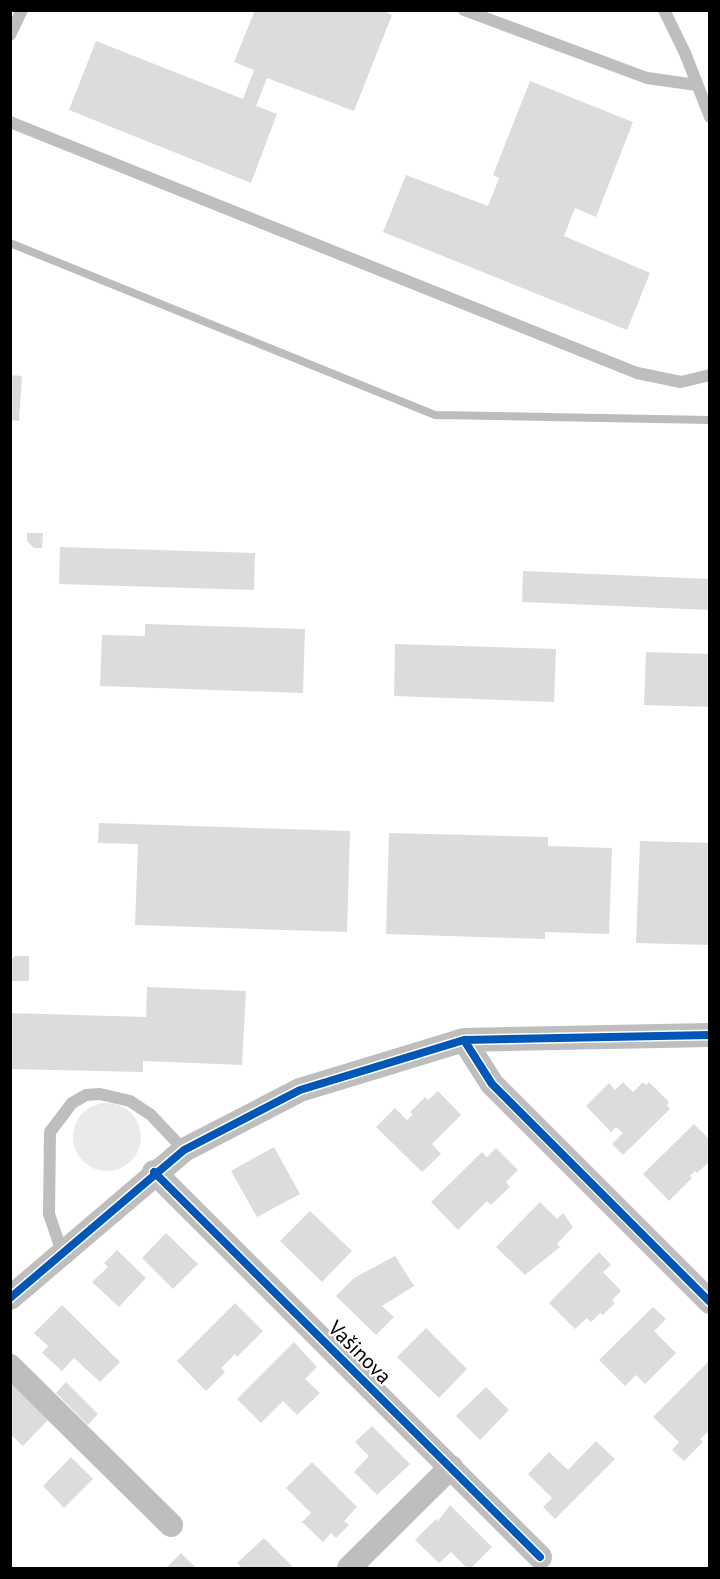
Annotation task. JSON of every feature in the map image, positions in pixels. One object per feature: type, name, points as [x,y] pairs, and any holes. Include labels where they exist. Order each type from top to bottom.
[{"type":"street","points":[[10,1298],[154,1172],[184,1150],[300,1090],[464,1040],[710,1035]]},
{"type":"street","points":[[464,1040],[492,1084],[710,1302]]},
{"type":"street","name":"Vašinova","points":[[154,1172],[540,1557]]},
{"type":"street","points":[[10,1366],[171,1525]]},
{"type":"street","points":[[349,1569],[451,1467]]},
{"type":"lane","points":[[10,35],[22,10]]},
{"type":"lane","points":[[464,10],[647,78],[697,86]]},
{"type":"lane","points":[[664,10],[710,117]]},
{"type":"lane","points":[[10,122],[637,374],[681,382],[710,375]]},
{"type":"lane","points":[[62,1252],[49,1214],[51,1132],[72,1103],[86,1095],[100,1094],[130,1101],[151,1115],[184,1150]]},
{"type":"shaded area","points":[[107,1103],[120,1105],[131,1113],[139,1124],[141,1137],[139,1150],[131,1161],[120,1169],[107,1171],[94,1169],[83,1161],[75,1150],[73,1137],[75,1124],[83,1113],[94,1105]]},
{"type":"building","points":[[255,10],[382,10],[392,15],[354,111],[267,78],[256,106],[277,114],[251,183],[69,110],[96,41],[243,99],[254,70],[234,62]]},
{"type":"building","points":[[530,81],[633,122],[596,217],[575,208],[564,236],[650,273],[627,330],[383,232],[406,175],[488,206],[499,178],[493,175]]},
{"type":"building","points":[[10,375],[22,376],[19,421],[10,420]]},
{"type":"building","points":[[27,533],[43,533],[42,548],[34,548],[27,541]]},
{"type":"building","points":[[60,547],[255,553],[254,590],[59,584]]},
{"type":"building","points":[[523,571],[710,579],[710,610],[522,602]]},
{"type":"building","points":[[145,624],[305,629],[303,693],[100,686],[102,635],[145,636]]},
{"type":"building","points":[[395,644],[556,649],[554,702],[394,696]]},
{"type":"building","points":[[646,652],[710,654],[710,707],[644,705]]},
{"type":"building","points":[[99,823],[350,831],[347,932],[135,925],[138,844],[98,843]]},
{"type":"building","points":[[389,833],[548,837],[548,846],[612,848],[609,934],[545,932],[545,939],[386,934]]},
{"type":"building","points":[[640,841],[710,843],[710,945],[636,943]]},
{"type":"building","points":[[15,956],[29,956],[29,981],[10,981],[10,961]]},
{"type":"building","points":[[147,987],[246,991],[242,1065],[143,1061],[143,1072],[10,1069],[10,1013],[146,1017]]},
{"type":"building","points":[[623,1082],[633,1092],[643,1082],[646,1085],[649,1082],[669,1102],[667,1105],[670,1109],[623,1155],[612,1144],[623,1133],[616,1127],[611,1132],[586,1106],[609,1083],[615,1090]]},
{"type":"building","points":[[438,1091],[461,1115],[432,1144],[441,1154],[422,1172],[376,1127],[395,1108],[407,1120],[413,1115],[410,1112],[425,1097],[428,1100]]},
{"type":"building","points":[[694,1124],[710,1140],[710,1161],[697,1173],[695,1171],[690,1176],[692,1178],[669,1201],[643,1174]]},
{"type":"building","points":[[274,1147],[300,1194],[257,1217],[231,1171]]},
{"type":"building","points":[[496,1148],[518,1170],[506,1182],[510,1187],[491,1205],[487,1201],[458,1230],[431,1202],[482,1152],[487,1157]]},
{"type":"building","points":[[540,1202],[557,1219],[563,1213],[573,1227],[557,1244],[560,1247],[525,1275],[496,1247]]},
{"type":"building","points":[[310,1211],[352,1251],[322,1282],[280,1241]]},
{"type":"building","points":[[166,1233],[198,1264],[173,1289],[142,1258]]},
{"type":"building","points":[[117,1250],[146,1278],[119,1307],[92,1282],[108,1267],[104,1263]]},
{"type":"building","points":[[599,1252],[611,1265],[603,1272],[621,1291],[612,1300],[615,1303],[603,1315],[600,1313],[591,1322],[587,1318],[575,1329],[549,1303]]},
{"type":"building","points":[[395,1256],[414,1286],[382,1306],[394,1317],[376,1335],[336,1296],[354,1278]]},
{"type":"building","points":[[235,1303],[263,1331],[237,1357],[235,1354],[221,1368],[225,1372],[206,1391],[177,1361]]},
{"type":"building","points":[[62,1305],[120,1362],[100,1382],[74,1358],[62,1371],[42,1353],[48,1346],[34,1333]]},
{"type":"building","points":[[653,1307],[666,1319],[654,1331],[676,1353],[645,1384],[636,1375],[625,1386],[599,1360]]},
{"type":"building","points":[[426,1328],[467,1369],[439,1398],[397,1357]]},
{"type":"building","points":[[294,1342],[317,1367],[305,1379],[320,1393],[297,1415],[283,1401],[261,1423],[237,1399]]},
{"type":"building","points":[[708,1362],[710,1430],[700,1439],[703,1442],[684,1461],[672,1450],[679,1442],[653,1417]]},
{"type":"building","points":[[66,1382],[98,1414],[88,1425],[56,1393]]},
{"type":"building","points":[[10,1383],[48,1420],[23,1446],[10,1434]]},
{"type":"building","points":[[486,1387],[509,1410],[480,1440],[456,1416]]},
{"type":"building","points":[[372,1426],[410,1464],[377,1495],[354,1472],[369,1456],[355,1442]]},
{"type":"building","points":[[596,1441],[615,1459],[555,1519],[543,1507],[552,1498],[528,1474],[549,1452],[568,1470]]},
{"type":"building","points":[[71,1457],[93,1479],[64,1508],[43,1486]]},
{"type":"building","points":[[312,1462],[357,1507],[344,1521],[349,1525],[336,1538],[331,1533],[323,1542],[302,1522],[311,1513],[286,1488]]},
{"type":"building","points":[[450,1505],[492,1547],[471,1568],[467,1568],[451,1552],[439,1563],[415,1540],[436,1519],[438,1521]]},
{"type":"building","points":[[264,1538],[294,1568],[242,1568],[237,1563]]},
{"type":"building","points":[[181,1553],[196,1568],[166,1568]]},
{"type":"waterway","points":[[10,243],[435,415],[710,420]]},
{"type":"cycle path","points":[[10,1298],[184,1150],[300,1090],[464,1040],[710,1035]]},
{"type":"cycle path","points":[[464,1040],[492,1084],[710,1302]]},
{"type":"cycle path","points":[[154,1172],[540,1557]]}]
